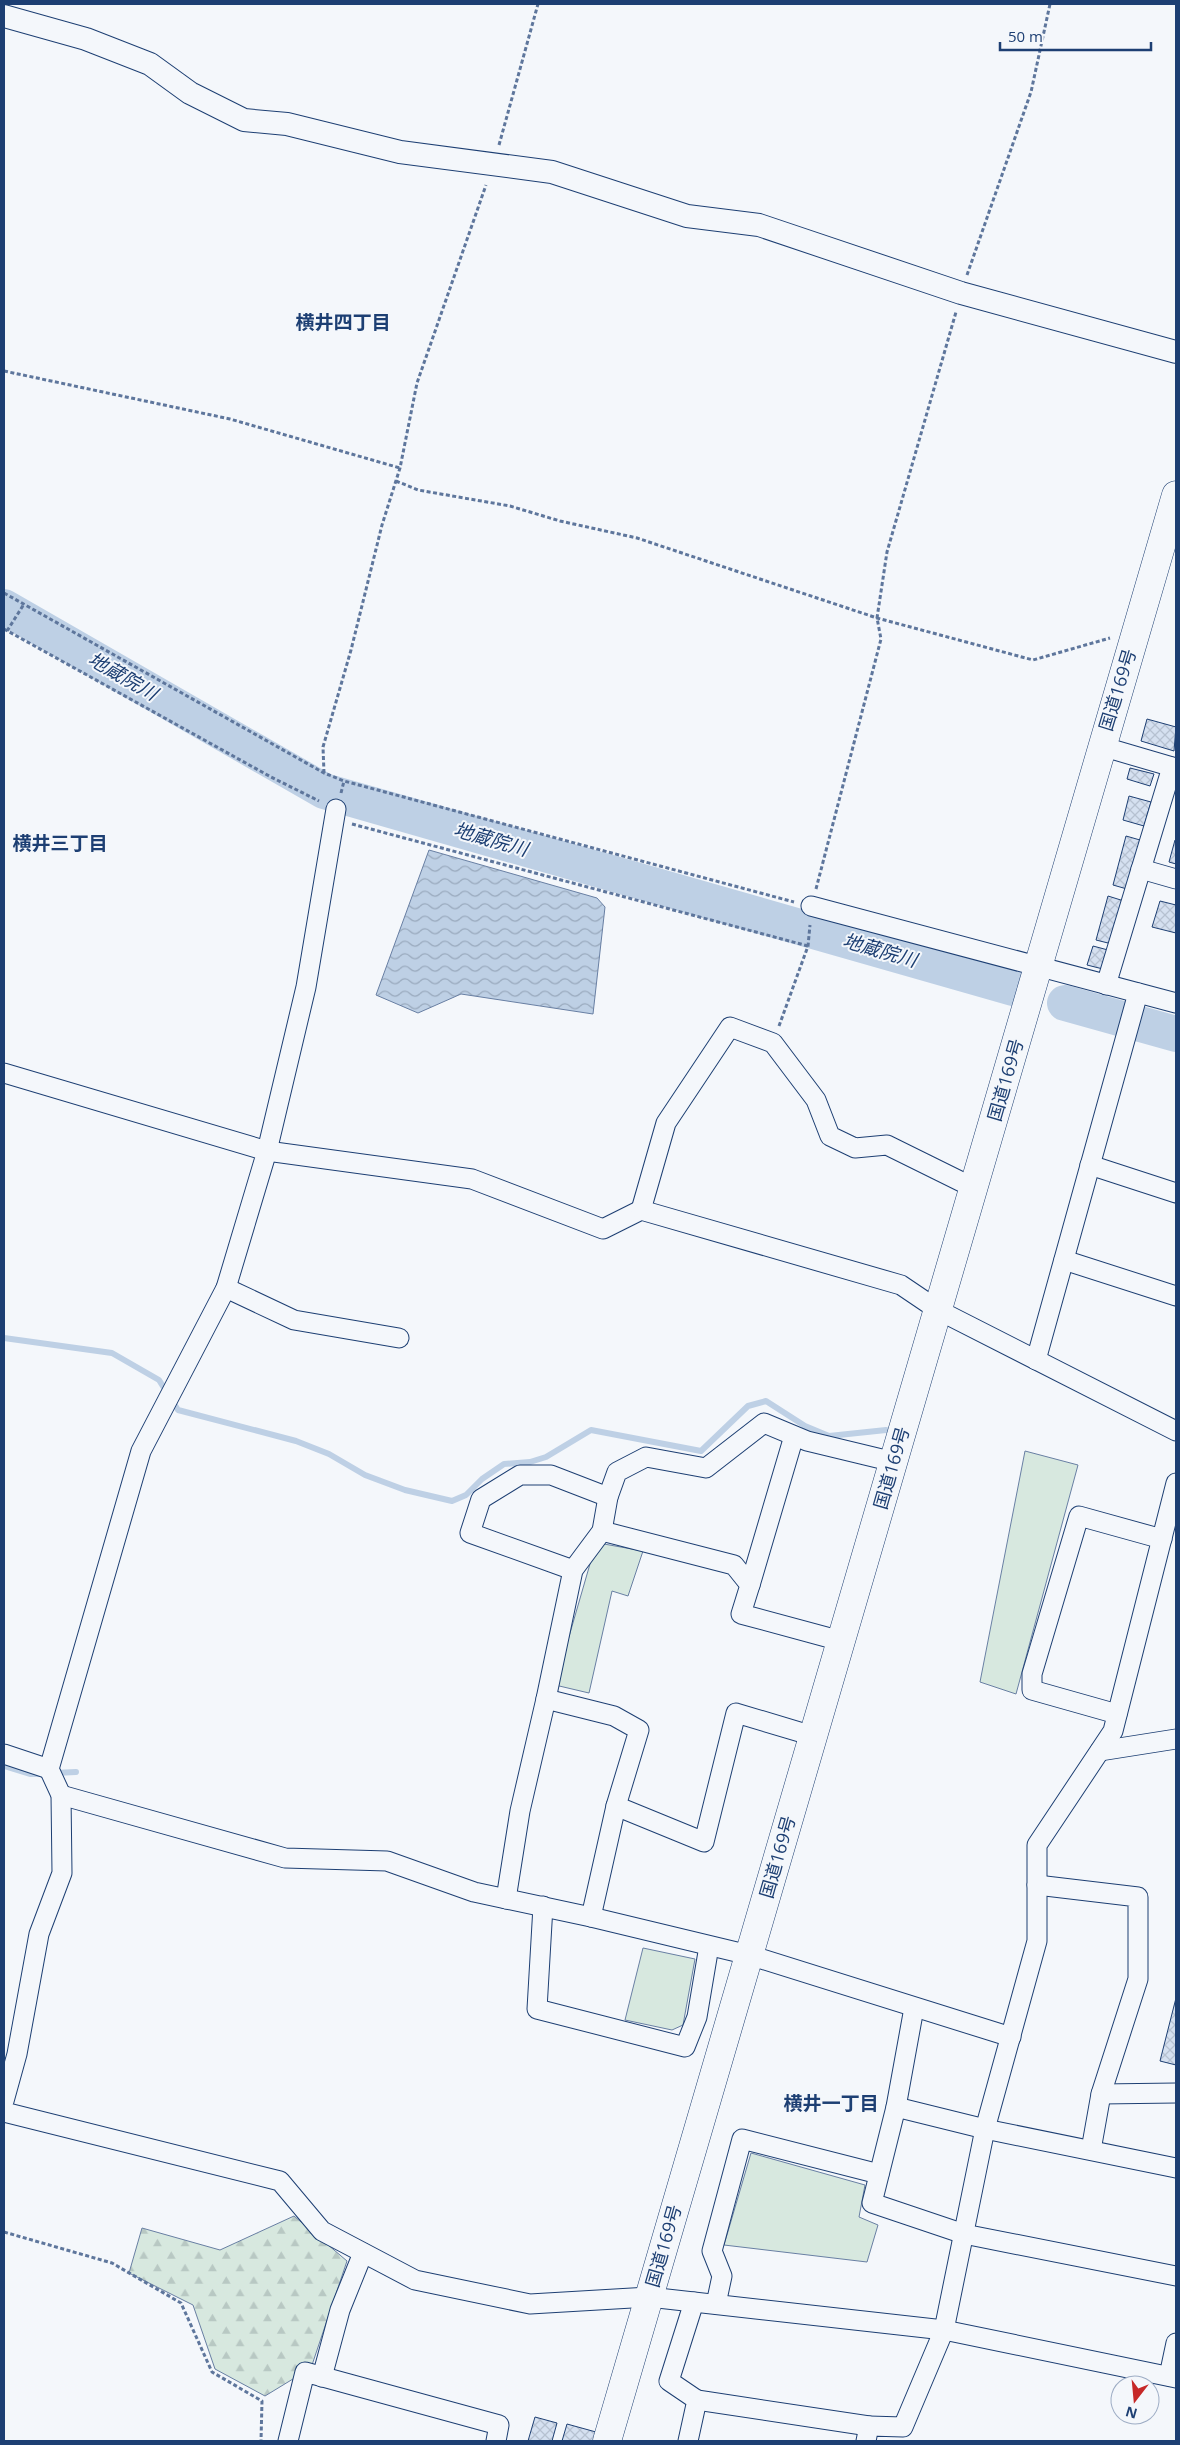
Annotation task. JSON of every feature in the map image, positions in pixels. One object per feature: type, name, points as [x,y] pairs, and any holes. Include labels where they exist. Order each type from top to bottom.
[{"type":"highway","name":"国道169号","points":[[607,2441],[974,1188],[1101,746],[1137,631],[1176,495]]},
{"type":"street","points":[[4,16],[86,39],[150,64],[190,94],[244,120],[287,124],[400,152],[552,172],[687,216],[759,225],[961,293],[1176,352]]},
{"type":"street","points":[[1101,746],[1174,767],[1106,985]]},
{"type":"street","points":[[4,2101],[17,2054],[39,1934],[62,1873],[61,1795],[49,1769],[141,1451],[226,1288],[267,1151],[306,987],[335,814]]},
{"type":"street","points":[[1141,869],[1176,879]]},
{"type":"street","points":[[811,906],[1038,968],[1176,1003]]},
{"type":"street","points":[[1036,1360],[1138,993]]},
{"type":"street","points":[[641,1210],[666,1123],[730,1027],[773,1043],[816,1100],[830,1136],[855,1148],[887,1145],[974,1188]]},
{"type":"street","points":[[4,1074],[267,1151],[472,1179],[603,1229],[641,1210],[901,1285],[938,1310],[1176,1431]]},
{"type":"street","points":[[1090,1165],[1176,1194]]},
{"type":"street","points":[[1064,1260],[1176,1296]]},
{"type":"street","points":[[226,1288],[294,1320],[399,1338]]},
{"type":"street","points":[[506,1899],[520,1811],[573,1570],[602,1531],[608,1497],[617,1472],[646,1457],[706,1468],[764,1423],[807,1441],[894,1462]]},
{"type":"street","points":[[794,1436],[741,1614],[841,1641]]},
{"type":"street","points":[[573,1570],[470,1533],[481,1499],[520,1475],[551,1475],[608,1497]]},
{"type":"street","points":[[694,2302],[669,2381],[697,2400],[868,2434],[903,2426],[944,2330],[985,2128],[1037,1941],[1037,1844],[1113,1731],[1176,1483]]},
{"type":"street","points":[[1117,1714],[1032,1690],[1032,1674],[1079,1516],[1162,1538]]},
{"type":"street","points":[[602,1531],[734,1565],[750,1585]]},
{"type":"street","points":[[546,1699],[614,1716],[639,1730],[616,1806],[591,1917]]},
{"type":"street","points":[[616,1806],[704,1842],[736,1712],[813,1736]]},
{"type":"street","points":[[1100,1751],[1176,1739]]},
{"type":"street","points":[[4,1754],[49,1769]]},
{"type":"street","points":[[61,1795],[285,1858],[387,1861],[474,1892],[543,1906],[749,1955],[1011,2037]]},
{"type":"street","points":[[1037,1884],[1138,1897],[1138,1979],[1101,2094],[1091,2150]]},
{"type":"street","points":[[543,1906],[537,2008],[684,2047],[697,2017],[709,1946]]},
{"type":"street","points":[[914,2008],[896,2107],[872,2203],[964,2234],[1176,2276]]},
{"type":"street","points":[[1101,2094],[1176,2093]]},
{"type":"street","points":[[896,2107],[985,2128],[1176,2168]]},
{"type":"street","points":[[4,2112],[280,2182],[322,2231],[415,2280],[530,2304],[649,2297],[716,2304],[944,2330],[1173,2377],[1176,2343]]},
{"type":"street","points":[[716,2304],[722,2276],[712,2251],[742,2139],[879,2174]]},
{"type":"street","points":[[322,2377],[340,2310],[363,2252]]},
{"type":"street","points":[[288,2441],[305,2372],[500,2425],[496,2441]]},
{"type":"street","points":[[688,2441],[697,2400]]},
{"type":"path","points":[[324,773],[323,747],[400,468],[418,383],[494,164],[538,4]]},
{"type":"path","points":[[773,1043],[808,946],[811,906],[881,639],[877,618],[886,552],[961,293],[1031,92],[1050,4]]},
{"type":"path","points":[[4,371],[230,420],[400,468]]},
{"type":"path","points":[[396,480],[418,490],[510,506],[560,521],[637,538],[877,618],[1033,660],[1137,631]]},
{"type":"path","points":[[4,593],[324,773],[344,781],[811,906]]},
{"type":"path","points":[[24,604],[7,630],[335,814],[808,946]]},
{"type":"path","points":[[342,788],[344,781]]},
{"type":"path","points":[[4,2232],[112,2263],[181,2303],[212,2372],[262,2401],[261,2441]]},
{"type":"green space","points":[[1025,1451],[1078,1465],[1016,1694],[980,1682]]},
{"type":"green space","points":[[604,1544],[643,1551],[628,1596],[612,1591],[589,1693],[555,1685],[592,1557]]},
{"type":"green space","points":[[643,1948],[695,1959],[683,2025],[672,2030],[625,2020]]},
{"type":"green space","points":[[751,2153],[865,2185],[859,2217],[878,2225],[867,2262],[724,2245]]},
{"type":"green space","points":[[294,2216],[347,2261],[311,2368],[265,2396],[215,2369],[193,2305],[129,2273],[142,2228],[220,2250]]},
{"type":"water","points":[[429,850],[597,898],[605,907],[593,1014],[461,994],[418,1013],[376,995]]},
{"type":"building","points":[[1147,719],[1176,727],[1174,751],[1141,741]]},
{"type":"building","points":[[1130,768],[1154,774],[1150,786],[1127,779]]},
{"type":"building","points":[[1129,796],[1151,802],[1144,826],[1123,820]]},
{"type":"building","points":[[1126,836],[1140,840],[1127,889],[1113,885]]},
{"type":"building","points":[[1176,840],[1176,864],[1169,862]]},
{"type":"building","points":[[1108,896],[1124,901],[1112,944],[1096,940]]},
{"type":"building","points":[[1160,901],[1176,905],[1176,933],[1152,927]]},
{"type":"building","points":[[1093,946],[1108,950],[1103,969],[1087,965]]},
{"type":"building","points":[[1176,1998],[1176,2065],[1160,2061]]},
{"type":"building","points":[[535,2417],[557,2423],[552,2441],[528,2441]]},
{"type":"building","points":[[567,2424],[596,2432],[593,2441],[562,2441]]},
{"type":"waterway","name":"地蔵院川","points":[[4,607],[324,791],[1013,988]]},
{"type":"waterway","name":"地蔵院川","points":[[1065,1003],[1176,1034]]},
{"type":"waterway","points":[[4,1338],[112,1353],[159,1380],[178,1410],[296,1441],[329,1454],[365,1475],[405,1490],[452,1501],[466,1495],[482,1479],[504,1464],[530,1462],[546,1457],[591,1430],[701,1451],[748,1406],[766,1401],[805,1426],[829,1436],[886,1430]]},
{"type":"waterway","points":[[4,1766],[30,1774],[41,1774]]},
{"type":"waterway","points":[[54,1773],[76,1772]]},
{"type":"district","name":"横井四丁目","points":[[343,322]]},
{"type":"district","name":"横井三丁目","points":[[60,843]]},
{"type":"district","name":"横井一丁目","points":[[831,2103]]}]
